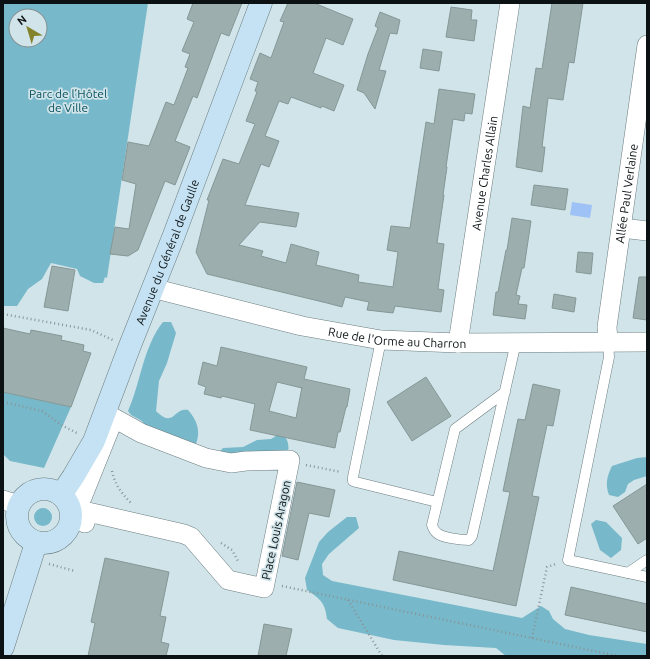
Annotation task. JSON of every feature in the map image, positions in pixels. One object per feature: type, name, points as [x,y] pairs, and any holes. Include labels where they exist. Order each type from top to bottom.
[{"type":"street","name":"Avenue du Général de Gaulle","points":[[61,495],[94,440],[152,288],[174,235],[261,3]]},
{"type":"street","name":"Avenue Charles Allain","points":[[458,343],[510,3]]},
{"type":"street","name":"Allée Paul Verlaine","points":[[608,341],[607,327],[647,45]]},
{"type":"street","points":[[622,228],[647,231]]},
{"type":"street","name":"Rue de l'Orme au Charron","points":[[152,288],[302,326],[381,340],[458,343],[608,341],[647,342]]},
{"type":"street","name":"Place Louis Aragon","points":[[114,418],[141,433],[206,458],[231,463],[259,460],[290,460],[259,584],[228,580],[191,538],[184,534],[88,512],[85,523],[76,519],[75,515],[114,418]]},
{"type":"street","points":[[3,647],[33,551],[44,544],[53,542],[60,538],[70,525],[70,509],[67,501],[54,491],[46,489],[38,490],[30,493],[24,498],[11,502],[16,514],[20,532],[27,539],[33,551]]},
{"type":"lane","points":[[381,340],[353,481],[437,502]]},
{"type":"lane","points":[[608,341],[609,357],[568,560],[647,577]]},
{"type":"lane","points":[[506,392],[455,429],[432,525],[438,535],[464,540],[469,540],[472,536],[506,392],[516,342]]},
{"type":"lane","points":[[628,573],[647,560]]},
{"type":"path","points":[[3,314],[91,330],[129,348]]},
{"type":"path","points":[[3,402],[42,411],[63,426],[94,440]]},
{"type":"path","points":[[290,464],[295,462],[342,472]]},
{"type":"path","points":[[111,467],[113,478],[117,487],[123,496],[137,507]]},
{"type":"path","points":[[219,541],[232,550],[259,584],[348,600],[618,656]]},
{"type":"path","points":[[33,551],[75,571]]},
{"type":"path","points":[[532,638],[547,567],[568,560]]},
{"type":"path","points":[[348,600],[382,656]]},
{"type":"green space","name":"Parc de l’Hôtel de Ville","points":[[3,3],[148,3],[107,278],[105,277],[103,283],[94,283],[80,276],[77,269],[51,263],[42,279],[28,289],[17,306],[3,306]]},
{"type":"green space","points":[[163,322],[171,322],[176,333],[167,363],[159,381],[156,411],[162,416],[170,418],[183,410],[188,410],[196,422],[198,430],[196,444],[186,444],[148,429],[142,421],[131,415],[128,411],[151,342]]},
{"type":"green space","points":[[3,392],[71,407],[44,468],[10,461],[3,454]]},
{"type":"green space","points":[[281,433],[286,438],[288,443],[288,455],[278,460],[219,452],[223,448],[243,447],[257,440],[271,439]]},
{"type":"green space","points":[[647,457],[647,476],[634,480],[628,484],[625,492],[618,497],[609,495],[607,480],[612,466],[637,458]]},
{"type":"green space","points":[[39,508],[47,508],[52,513],[50,524],[47,526],[39,526],[34,521],[34,513]]},
{"type":"green space","points":[[347,517],[356,517],[359,528],[329,554],[322,564],[323,575],[332,581],[522,618],[541,606],[549,611],[553,619],[565,629],[589,635],[647,644],[647,656],[506,656],[496,648],[394,640],[338,628],[327,619],[325,609],[321,602],[307,590],[305,578],[319,542],[328,532]]},
{"type":"green space","points":[[596,520],[606,522],[622,538],[621,550],[611,558],[600,550],[591,524]]},
{"type":"shaded area","points":[[572,202],[592,205],[590,218],[570,215]]},
{"type":"building","points":[[193,3],[242,3],[229,36],[221,33],[197,98],[193,96],[175,141],[190,147],[175,185],[165,181],[138,250],[128,256],[110,254],[115,227],[129,229],[136,184],[122,180],[128,142],[149,146],[166,102],[174,105],[188,68],[185,67],[190,54],[182,51],[194,22],[187,19]]},
{"type":"building","points":[[288,3],[314,3],[353,19],[343,45],[326,38],[313,73],[344,85],[334,111],[291,97],[288,104],[279,101],[265,136],[279,141],[269,167],[261,164],[245,205],[299,213],[296,227],[260,222],[239,245],[263,251],[261,256],[286,263],[291,244],[319,252],[316,265],[359,275],[358,282],[393,287],[398,252],[387,250],[391,226],[410,228],[426,122],[434,124],[439,89],[475,94],[472,114],[465,113],[464,121],[453,119],[437,243],[444,244],[438,289],[444,290],[441,312],[395,306],[393,313],[367,310],[369,302],[345,297],[342,307],[207,274],[196,252],[209,200],[207,200],[223,159],[239,164],[255,124],[246,121],[257,92],[255,91],[258,82],[250,79],[260,53],[271,58],[284,22],[280,21]]},
{"type":"building","points":[[552,3],[583,3],[574,63],[569,62],[563,100],[548,98],[542,147],[545,147],[542,172],[516,167],[523,106],[530,108],[536,68],[542,69]]},
{"type":"building","points":[[451,7],[472,10],[471,20],[477,20],[474,41],[446,37]]},
{"type":"building","points":[[380,12],[400,20],[397,34],[390,33],[379,70],[386,71],[375,109],[364,93],[357,90],[378,28],[375,26]]},
{"type":"building","points":[[423,49],[442,52],[439,71],[420,68]]},
{"type":"building","points":[[534,185],[568,189],[565,210],[531,205]]},
{"type":"building","points":[[512,218],[531,221],[524,268],[522,268],[516,295],[520,296],[518,304],[527,305],[525,319],[493,315],[496,292],[498,292]]},
{"type":"building","points":[[578,252],[593,253],[591,274],[576,272]]},
{"type":"building","points":[[52,266],[75,270],[68,311],[44,307]]},
{"type":"building","points":[[639,277],[647,277],[647,320],[633,318]]},
{"type":"building","points":[[554,294],[576,298],[574,312],[552,308]]},
{"type":"building","points":[[3,328],[30,334],[31,330],[62,336],[61,340],[84,345],[83,351],[91,353],[71,407],[3,392]]},
{"type":"building","points":[[221,347],[307,367],[304,379],[350,389],[347,407],[340,432],[338,432],[335,448],[250,430],[255,404],[222,396],[221,398],[204,394],[206,387],[198,384],[203,362],[217,366]],"holes":[[[277,382],[302,388],[296,418],[269,411]]]},
{"type":"building","points":[[426,377],[451,416],[412,441],[387,402]]},
{"type":"building","points":[[533,384],[560,390],[553,426],[547,425],[532,496],[539,497],[516,606],[393,580],[399,551],[493,571],[510,492],[503,491],[518,419],[525,420]]},
{"type":"building","points":[[297,482],[335,490],[329,517],[309,513],[298,560],[282,556]]},
{"type":"building","points":[[647,484],[647,538],[638,544],[613,506]]},
{"type":"building","points":[[105,558],[169,572],[160,616],[166,617],[161,642],[169,644],[166,656],[88,656],[95,623],[91,622]]},
{"type":"building","points":[[571,587],[647,604],[647,632],[565,615]]},
{"type":"building","points":[[264,624],[292,629],[286,656],[258,656]]}]
